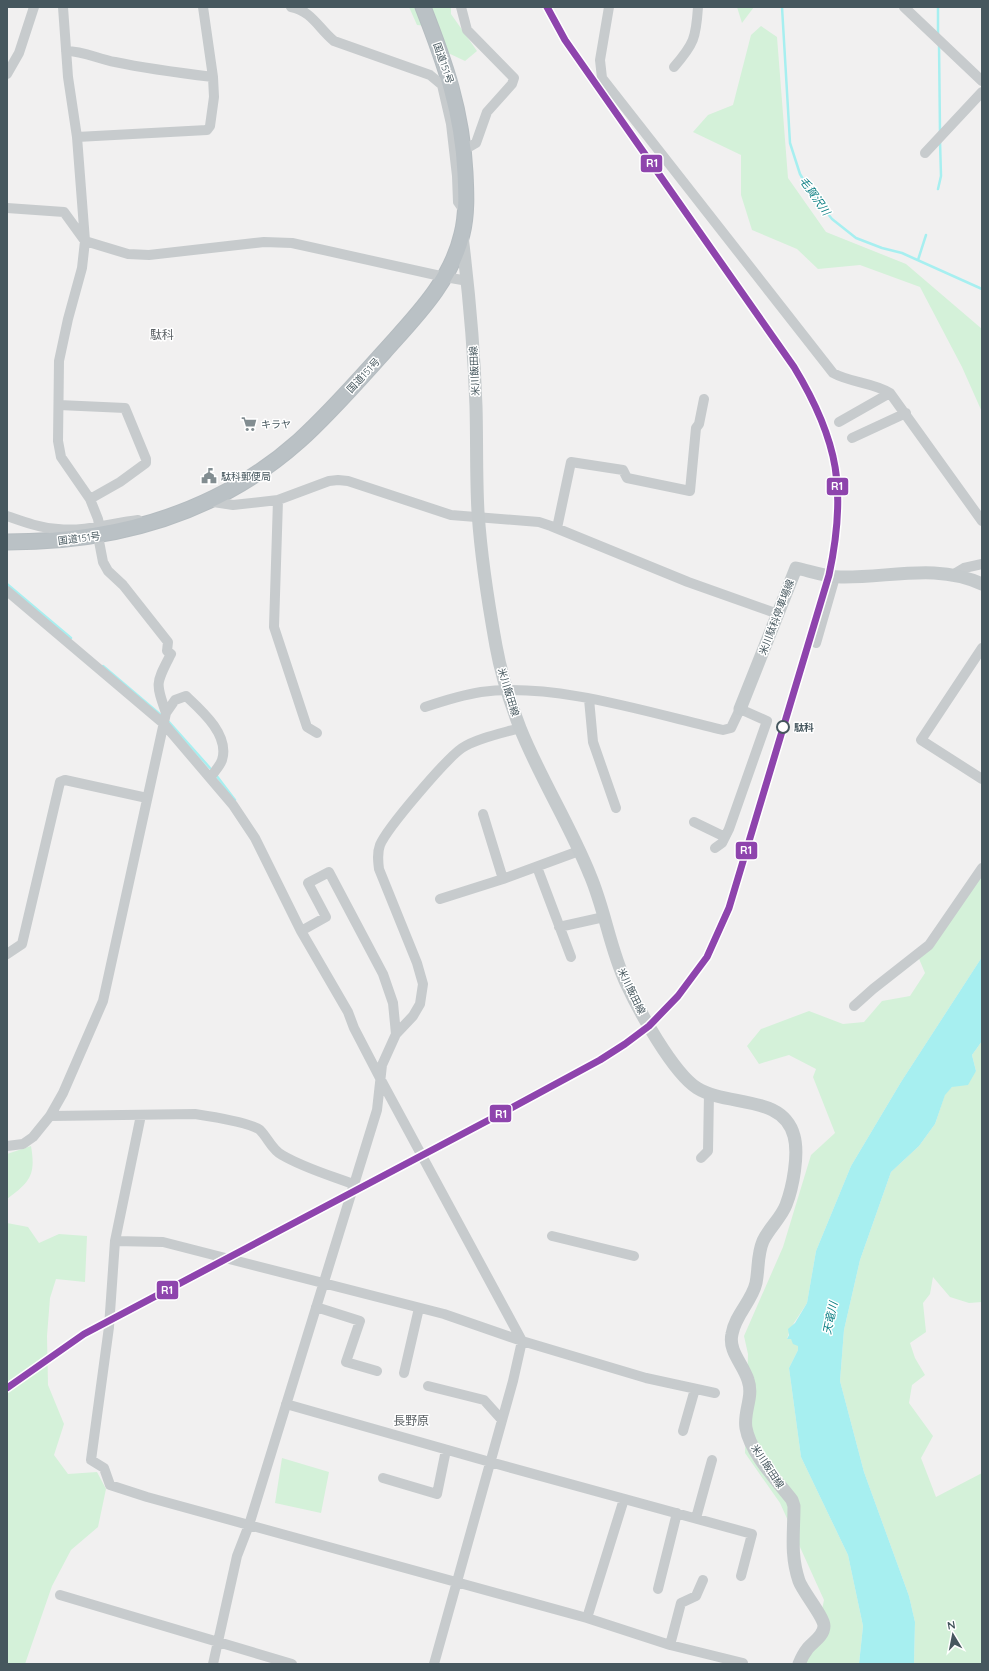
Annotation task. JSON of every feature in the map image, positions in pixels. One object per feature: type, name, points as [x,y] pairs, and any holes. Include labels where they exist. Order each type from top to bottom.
[{"type":"highway","name":"国道151号","points":[[7,542],[58,541],[154,522],[207,502],[245,481],[297,443],[323,419],[423,309],[445,277],[462,234],[465,212],[464,150],[451,83],[423,7]]},
{"type":"main road","name":"米川飯田線","points":[[462,234],[468,281],[474,361],[478,516],[492,622],[507,690],[520,728],[590,873],[619,966],[649,1026],[685,1077],[697,1088],[709,1093],[773,1110],[783,1116],[792,1128],[797,1148],[795,1166],[785,1208],[761,1244],[758,1257],[756,1284],[732,1334],[732,1347],[743,1368],[750,1389],[746,1422],[747,1432],[760,1458],[792,1500],[794,1506],[792,1543],[794,1566],[800,1583],[824,1626],[821,1634],[807,1649],[799,1664]]},
{"type":"main road","name":"米川駄科停車場線","points":[[740,709],[796,568],[835,577],[938,572],[968,577],[982,584]]},
{"type":"street","points":[[7,74],[19,53],[34,7]]},
{"type":"street","points":[[63,7],[68,77],[77,137],[85,241],[82,268],[68,319],[59,361],[58,441],[61,457],[90,499],[100,532],[104,562],[108,571],[123,585],[168,642],[168,651],[171,654],[160,676],[158,688],[166,713]]},
{"type":"street","points":[[77,137],[207,130],[210,126],[214,96],[213,77],[203,7]]},
{"type":"street","points":[[291,7],[313,17],[325,34],[334,41],[438,79],[442,85],[451,124],[457,176],[458,202],[465,212]]},
{"type":"street","points":[[461,7],[467,30],[514,78],[512,84],[487,112],[476,143],[464,150]]},
{"type":"street","points":[[609,7],[600,60],[602,78],[833,372],[840,377],[881,387],[890,393],[906,413],[982,521]]},
{"type":"street","points":[[674,67],[689,49],[694,38],[697,30],[698,7]]},
{"type":"street","points":[[904,7],[982,81]]},
{"type":"street","points":[[66,51],[81,51],[103,60],[159,71],[213,77]]},
{"type":"street","points":[[925,153],[982,92]]},
{"type":"street","points":[[7,208],[64,212],[85,241],[128,254],[149,255],[264,242],[292,243],[468,281]]},
{"type":"street","points":[[839,422],[890,393]]},
{"type":"street","points":[[557,528],[571,462],[623,470],[627,478],[690,491],[696,428],[699,424],[704,399]]},
{"type":"street","points":[[59,405],[125,408],[146,459],[146,463],[120,482],[90,499]]},
{"type":"street","points":[[852,438],[906,413]]},
{"type":"street","points":[[207,502],[233,505],[278,500],[329,481],[348,481],[451,515],[539,522],[688,582],[778,614]]},
{"type":"street","points":[[278,500],[274,627],[307,727],[317,733]]},
{"type":"street","points":[[7,516],[39,526],[100,532]]},
{"type":"street","points":[[954,574],[964,568],[982,564]]},
{"type":"street","points":[[816,643],[835,577]]},
{"type":"street","points":[[7,591],[164,724],[233,806],[255,838],[301,931],[348,1012],[354,1028],[381,1080],[522,1341],[502,1420],[434,1664]]},
{"type":"street","points":[[982,648],[920,740],[982,779]]},
{"type":"street","points":[[425,707],[472,694],[507,690],[536,690],[589,699],[723,730],[730,728],[740,709],[767,721],[725,837],[722,843],[716,848]]},
{"type":"street","points":[[7,1146],[23,1144],[33,1137],[50,1116],[63,1093],[103,1001],[166,713],[175,700],[186,696],[209,717],[223,744],[222,760],[210,778]]},
{"type":"street","points":[[589,699],[593,742],[616,808]]},
{"type":"street","points":[[213,1664],[237,1556],[249,1525],[377,1110],[382,1065],[396,1034],[413,1016],[420,1004],[423,984],[417,963],[379,869],[378,855],[380,845],[416,797],[450,759],[463,747],[520,728]]},
{"type":"street","points":[[7,954],[22,944],[60,782],[65,780],[147,798]]},
{"type":"street","points":[[483,814],[503,879]]},
{"type":"street","points":[[694,822],[725,837]]},
{"type":"street","points":[[440,899],[503,879],[579,851]]},
{"type":"street","points":[[537,867],[571,957]]},
{"type":"street","points":[[854,1006],[929,945],[982,868]]},
{"type":"street","points":[[301,931],[326,917],[308,883],[329,872],[383,974],[393,1003],[396,1034]]},
{"type":"street","points":[[559,927],[604,917]]},
{"type":"street","points":[[701,1158],[708,1151],[709,1093]]},
{"type":"street","points":[[50,1116],[195,1114],[256,1127],[276,1152],[281,1155],[313,1170],[353,1184]]},
{"type":"street","points":[[141,1115],[115,1241],[109,1327],[91,1460],[104,1468],[110,1485],[587,1618],[670,1645],[743,1663]]},
{"type":"street","points":[[552,1236],[634,1256]]},
{"type":"street","points":[[115,1241],[163,1242],[444,1314],[522,1341],[646,1378],[715,1393]]},
{"type":"street","points":[[316,1307],[360,1321],[346,1362],[377,1371]]},
{"type":"street","points":[[404,1373],[419,1308]]},
{"type":"street","points":[[428,1386],[484,1400],[502,1420]]},
{"type":"street","points":[[683,1431],[695,1389]]},
{"type":"street","points":[[286,1404],[446,1450],[752,1534],[741,1576]]},
{"type":"street","points":[[383,1478],[438,1494],[446,1450]]},
{"type":"street","points":[[696,1518],[712,1460]]},
{"type":"street","points":[[587,1618],[624,1499]]},
{"type":"street","points":[[658,1589],[677,1513]]},
{"type":"street","points":[[670,1645],[681,1603],[696,1596],[702,1580]]},
{"type":"street","points":[[60,1595],[292,1664]]},
{"type":"green space","points":[[409,7],[451,7],[451,14],[477,51],[465,61],[446,52],[438,27],[417,25]]},
{"type":"green space","points":[[737,7],[754,7],[742,23]]},
{"type":"green space","points":[[761,26],[777,37],[788,178],[826,232],[906,264],[982,329],[982,412],[962,367],[920,287],[860,265],[818,269],[797,249],[752,230],[741,195],[741,155],[693,132],[708,115],[733,105],[751,35]]},
{"type":"green space","points":[[982,876],[982,957],[901,1082],[851,1166],[816,1251],[807,1303],[790,1329],[787,1339],[791,1339],[798,1345],[798,1350],[789,1368],[801,1457],[848,1555],[863,1626],[859,1664],[799,1664],[814,1648],[824,1600],[780,1503],[745,1453],[748,1354],[744,1336],[783,1247],[811,1155],[835,1133],[813,1077],[816,1069],[789,1055],[759,1064],[747,1046],[761,1029],[809,1011],[843,1024],[864,1022],[882,1001],[910,996],[925,973],[917,954]]},
{"type":"green space","points":[[982,1041],[982,1302],[969,1303],[950,1297],[933,1277],[930,1294],[923,1303],[926,1332],[910,1343],[915,1358],[925,1375],[912,1385],[909,1403],[933,1436],[921,1458],[936,1497],[982,1473],[982,1664],[914,1664],[915,1622],[909,1596],[864,1472],[840,1381],[844,1330],[860,1260],[891,1172],[919,1146],[935,1124],[945,1094],[952,1087],[976,1071],[972,1055]]},
{"type":"green space","points":[[31,1146],[33,1164],[30,1177],[21,1188],[7,1199],[7,1154]]},
{"type":"green space","points":[[7,1223],[28,1227],[39,1243],[59,1234],[87,1236],[85,1282],[56,1279],[50,1298],[47,1336],[48,1385],[64,1424],[54,1455],[68,1474],[97,1472],[106,1489],[98,1527],[71,1550],[52,1586],[25,1664],[7,1664]]},
{"type":"green space","points":[[282,1458],[329,1472],[321,1513],[275,1503]]},
{"type":"water","name":"天竜川","points":[[982,957],[982,1041],[972,1055],[976,1071],[968,1085],[952,1087],[945,1095],[935,1124],[919,1146],[891,1172],[860,1260],[844,1330],[840,1381],[864,1472],[909,1596],[915,1622],[914,1664],[859,1664],[863,1626],[848,1555],[801,1457],[789,1368],[798,1350],[798,1346],[793,1344],[791,1339],[787,1339],[789,1335],[788,1329],[795,1323],[807,1303],[816,1251],[851,1166],[901,1082]]},
{"type":"waterway","name":"毛賀沢川","points":[[782,7],[790,143],[800,174],[812,194],[832,219],[856,238],[882,248],[902,253],[982,289]]},
{"type":"waterway","points":[[938,7],[938,34]]},
{"type":"waterway","points":[[939,43],[940,132]]},
{"type":"waterway","points":[[938,189],[941,176],[940,141]]},
{"type":"waterway","points":[[918,260],[926,235]]},
{"type":"waterway","points":[[7,584],[71,638]]},
{"type":"waterway","points":[[103,666],[162,716]]},
{"type":"waterway","points":[[169,722],[210,768]]},
{"type":"waterway","points":[[216,775],[235,800]]},
{"type":"transit line","name":"R1","points":[[7,1388],[84,1334],[504,1112],[600,1060],[625,1044],[649,1026],[678,996],[707,957],[729,908],[829,575],[835,545],[837,517],[838,492],[835,467],[830,443],[821,419],[794,367],[565,40],[547,7]]},
{"type":"place","name":"キラヤ","points":[[249,424]]},
{"type":"place","name":"駄科郵便局","points":[[209,476]]},
{"type":"place","name":"駄科","points":[[783,727]]},
{"type":"district","name":"駄科","points":[[162,335]]},
{"type":"district","name":"長野原","points":[[411,1421]]}]
